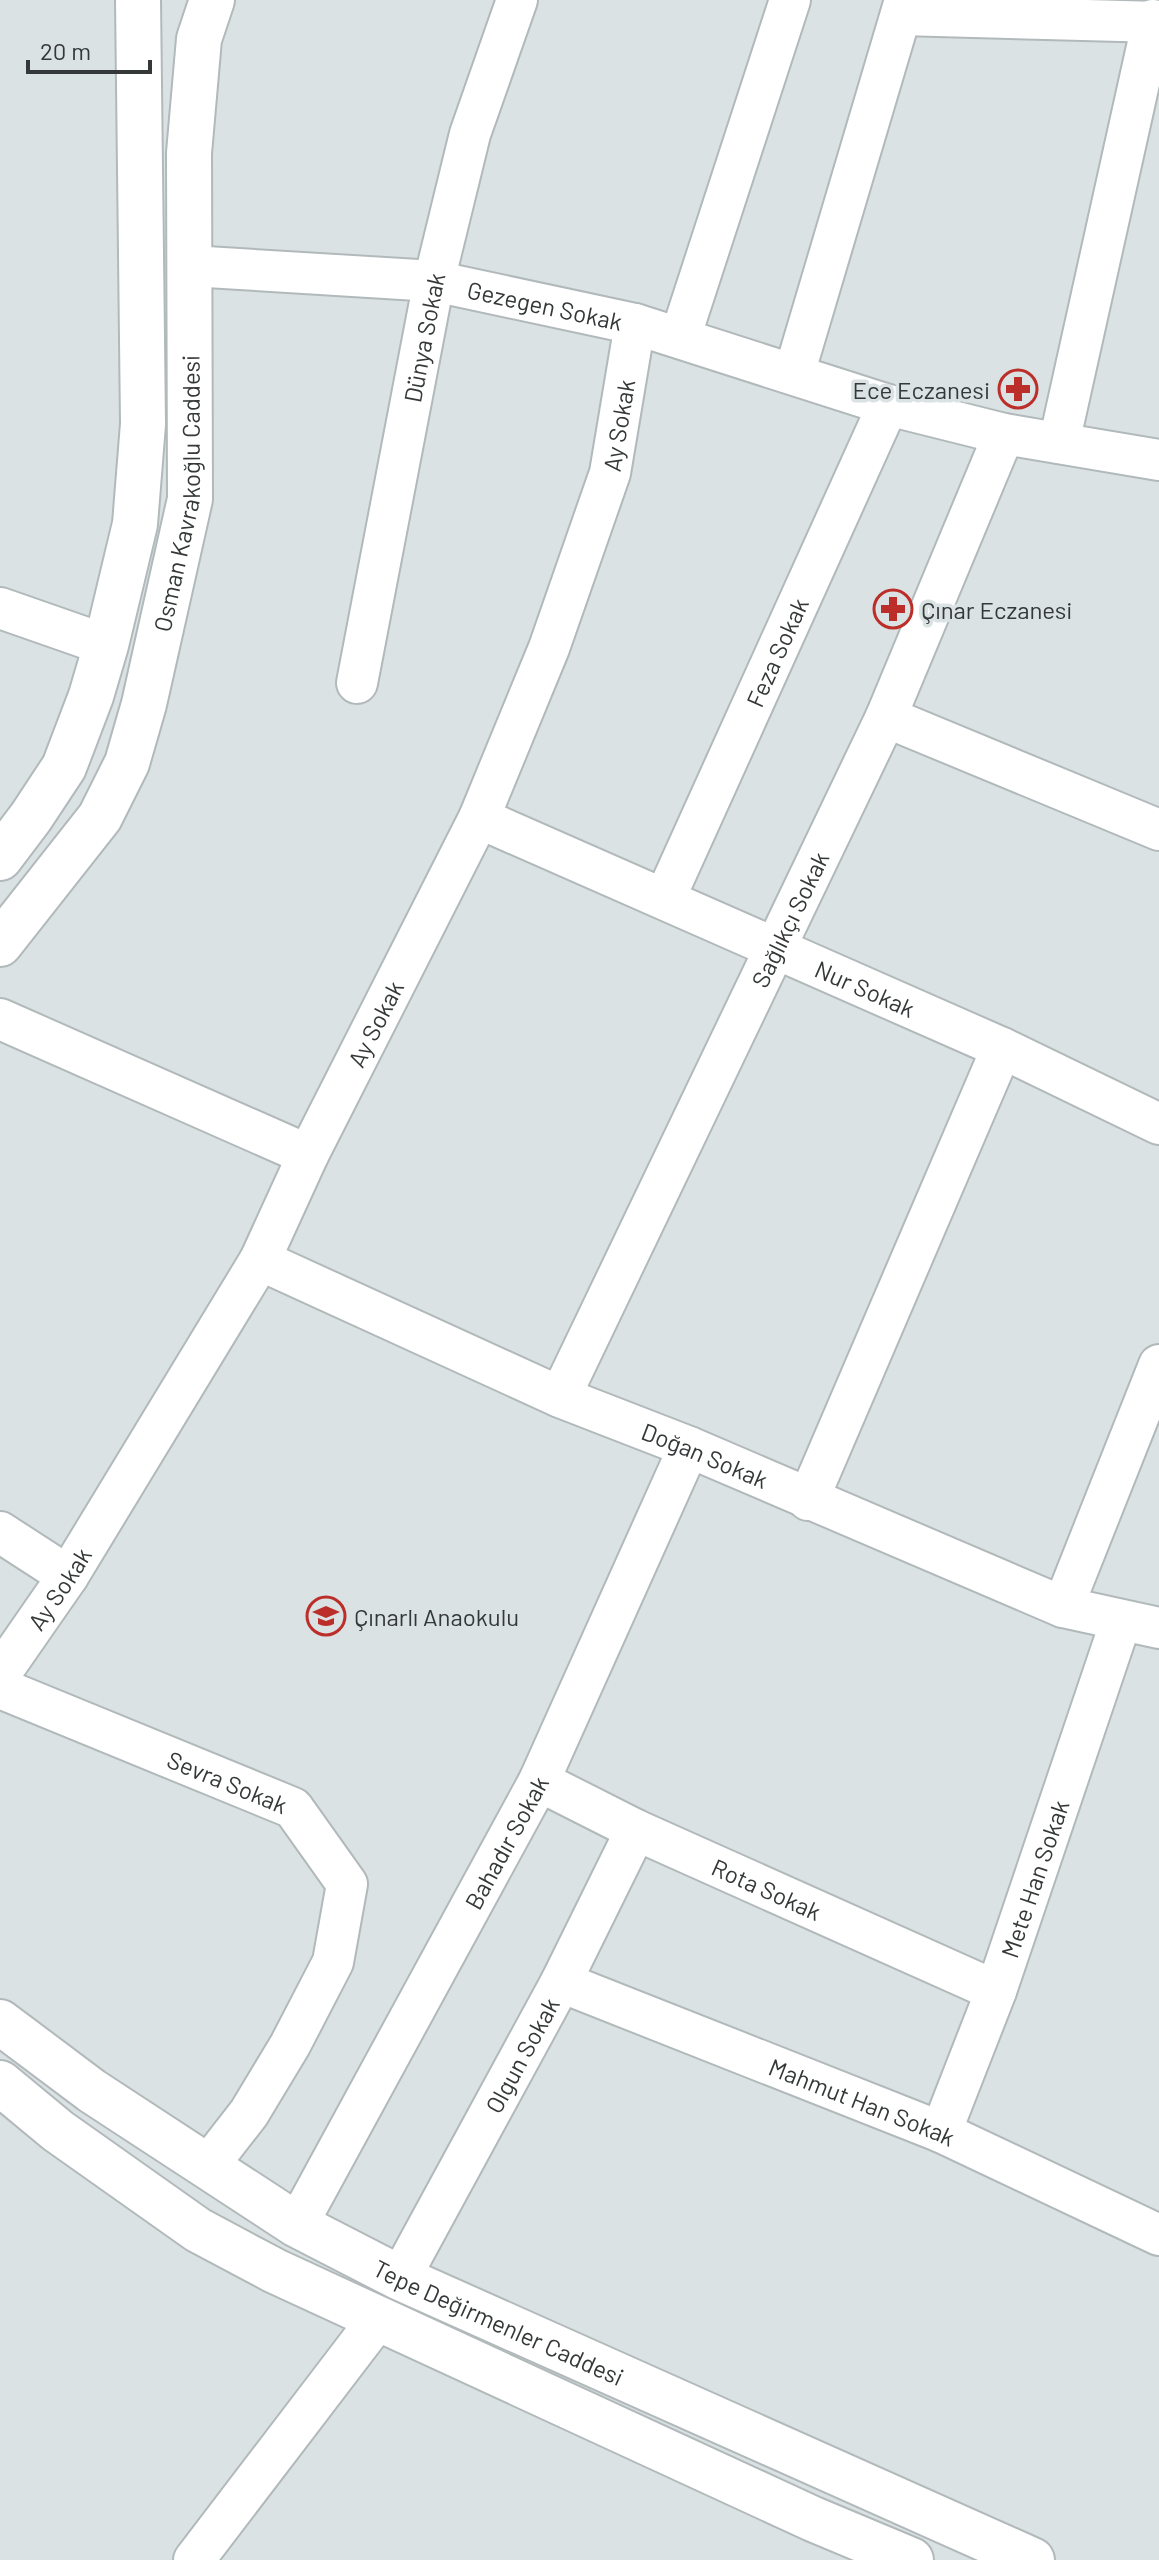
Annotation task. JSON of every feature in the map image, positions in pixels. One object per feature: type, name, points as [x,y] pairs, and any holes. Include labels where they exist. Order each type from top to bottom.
[{"type":"street","name":"Osman Kavrakoğlu Caddesi","points":[[0,858],[64,767],[91,696],[106,645],[135,524],[143,424],[138,0]]},
{"type":"street","name":"Osman Kavrakoğlu Caddesi","points":[[0,944],[100,817],[127,763],[144,704],[190,499],[189,153],[199,39],[212,0]]},
{"type":"street","name":"Dünya Sokak","points":[[357,683],[434,281],[470,134],[517,0]]},
{"type":"street","points":[[680,338],[790,0]]},
{"type":"street","points":[[794,374],[903,8],[1156,21],[1059,443]]},
{"type":"street","name":"Gezegen Sokak","points":[[190,266],[434,281],[635,324],[888,405],[1004,434],[1159,460]]},
{"type":"street","name":"Ay Sokak","points":[[0,1674],[68,1576],[260,1260],[308,1155],[479,818],[549,648],[610,473],[635,324]]},
{"type":"street","name":"Feza Sokak","points":[[665,898],[888,405]]},
{"type":"street","name":"Sağlıkçı Sokak","points":[[560,1397],[886,717],[1004,434]]},
{"type":"street","points":[[0,608],[106,645]]},
{"type":"street","points":[[886,717],[1159,830]]},
{"type":"street","name":"Nur Sokak","points":[[479,818],[1002,1048],[1159,1124]]},
{"type":"street","points":[[0,1019],[308,1155]]},
{"type":"street","points":[[808,1500],[1002,1048]]},
{"type":"street","name":"Doğan Sokak","points":[[260,1260],[560,1397],[689,1447],[1063,1607],[1140,1625]]},
{"type":"street","points":[[1063,1607],[1151,1414],[1159,1365]]},
{"type":"street","name":"Bahadır Sokak","points":[[297,2225],[539,1781],[689,1447]]},
{"type":"street","points":[[0,1532],[68,1576]]},
{"type":"street","name":"Mete Han Sokak","points":[[941,2132],[1140,1625]]},
{"type":"street","name":"Sevra Sokak","points":[[0,1688],[293,1808],[347,1884],[333,1962],[290,2045],[249,2113],[207,2167]]},
{"type":"street","name":"Rota Sokak","points":[[539,1781],[636,1830],[996,1991]]},
{"type":"street","name":"Olgun Sokak","points":[[400,2278],[561,1982],[636,1830]]},
{"type":"street","name":"Mahmut Han Sokak","points":[[561,1982],[941,2132],[1159,2235]]},
{"type":"street","name":"Tepe Değirmenler Caddesi","points":[[0,2022],[92,2091],[297,2225],[400,2278],[1032,2560]]},
{"type":"street","name":"Tepe Değirmenler Caddesi","points":[[0,2083],[58,2131],[198,2230],[275,2271],[799,2512],[911,2560]]},
{"type":"street","points":[[275,2271],[297,2225]]},
{"type":"street","points":[[194,2560],[378,2319],[400,2278]]},
{"type":"place","name":"Ece Eczanesi","points":[[1018,389]]},
{"type":"place","name":"Çınar Eczanesi","points":[[893,609]]},
{"type":"place","name":"Çınarlı Anaokulu","points":[[326,1616]]}]
